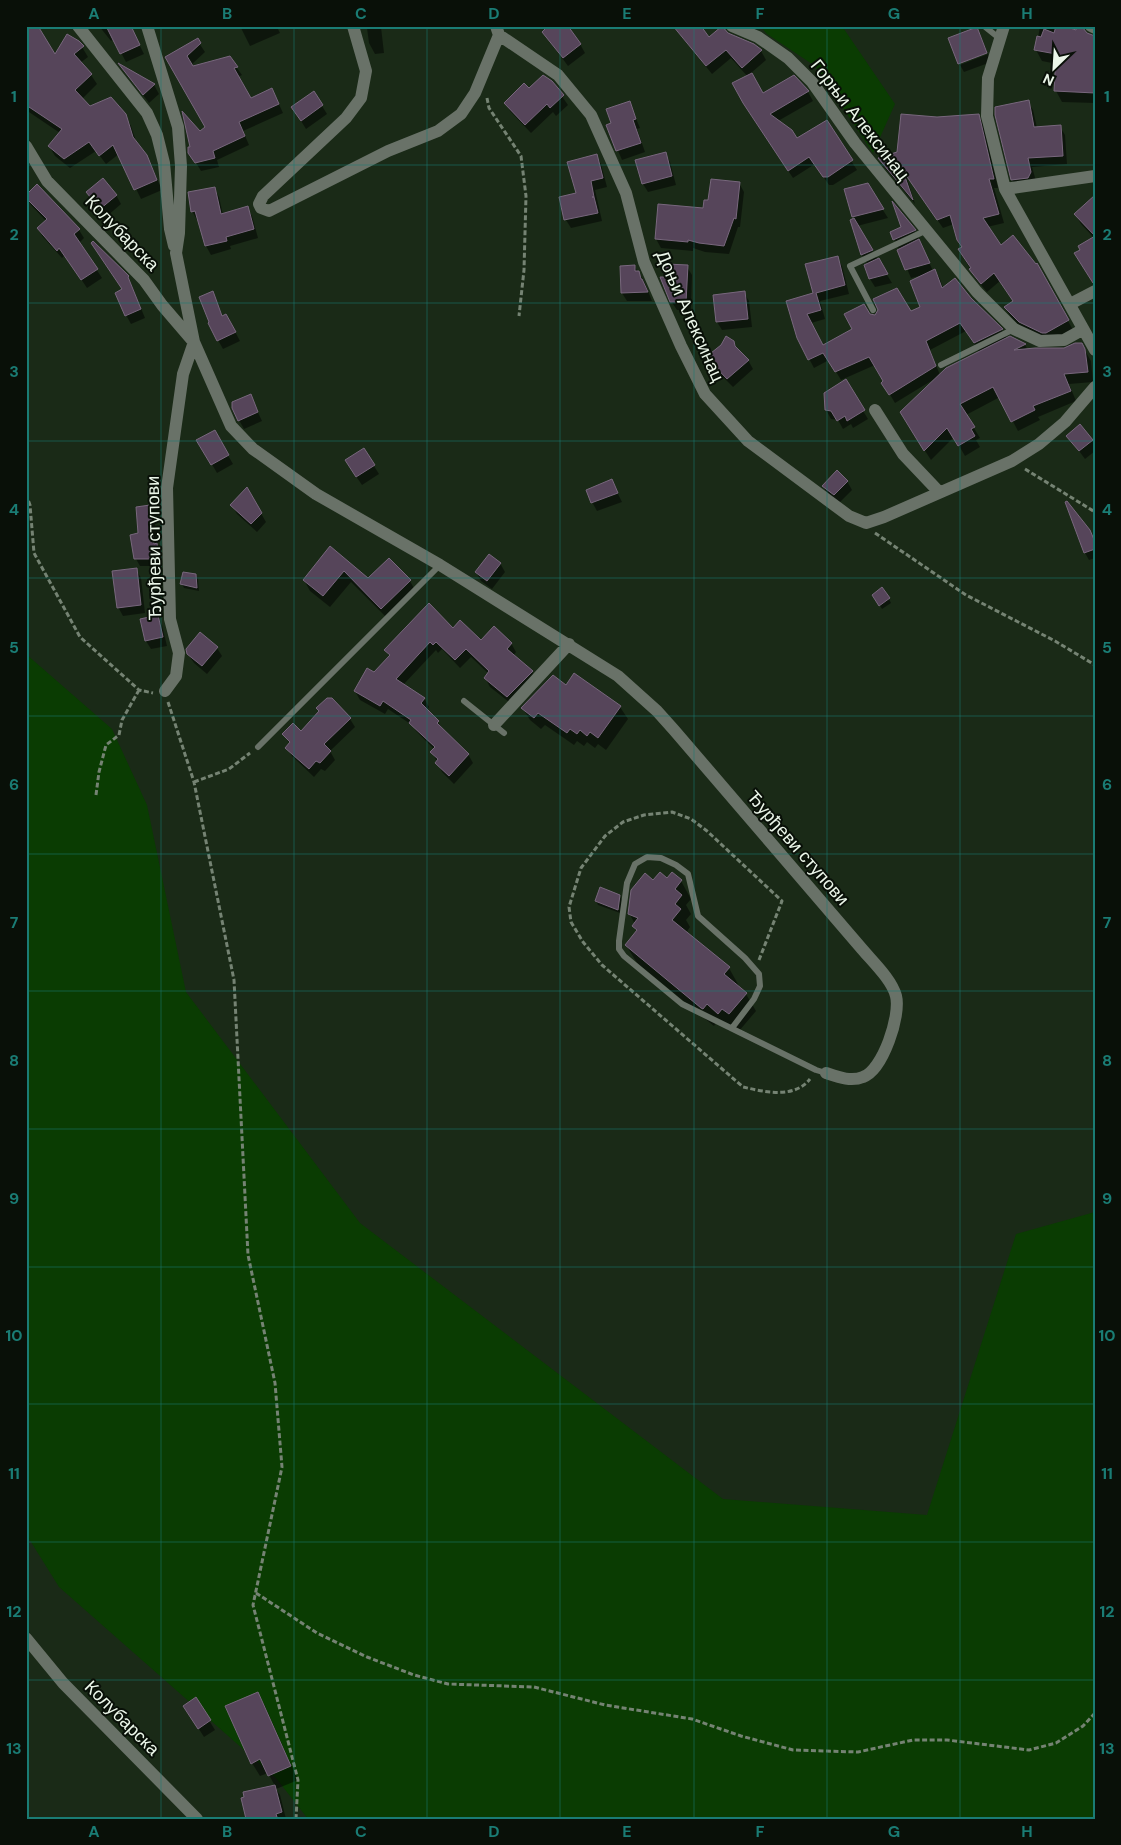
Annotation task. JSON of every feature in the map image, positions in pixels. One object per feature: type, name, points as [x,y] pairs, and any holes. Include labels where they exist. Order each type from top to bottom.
[{"type":"street","name":"Колубарска","points":[[78,26],[147,113],[157,135],[164,163],[170,229],[176,253]]},
{"type":"street","name":"Ђурђеви ступови","points":[[147,26],[178,127],[181,166],[179,234],[176,253],[194,342],[231,426],[253,449],[316,494],[440,565],[569,644],[618,676],[659,714],[891,985],[896,997],[893,1030],[876,1067],[864,1077],[851,1080],[821,1072]]},
{"type":"street","points":[[353,26],[366,71],[361,98],[346,118],[263,196],[260,204],[261,208],[268,211],[388,151],[438,131],[461,114],[476,94],[497,31]]},
{"type":"street","name":"Горњи Алексинац","points":[[732,26],[758,37],[788,58],[812,82],[855,143],[978,292],[1014,329],[1040,341],[1064,340],[1082,330]]},
{"type":"street","name":"Доњи Алексинац","points":[[497,31],[558,74],[591,115],[626,193],[644,262],[681,346],[705,394],[748,442],[849,516],[866,523],[884,517],[939,492]]},
{"type":"street","points":[[1001,32],[988,78],[987,116],[1005,189],[1070,304],[1082,330],[1095,350]]},
{"type":"street","name":"Колубарска","points":[[26,146],[46,181],[144,280],[162,305],[194,342]]},
{"type":"street","points":[[1005,189],[1095,176]]},
{"type":"street","points":[[1070,304],[1095,291]]},
{"type":"street","name":"Ђурђеви ступови","points":[[165,691],[176,676],[179,652],[170,619],[167,488],[182,374],[194,342]]},
{"type":"street","points":[[875,410],[903,454],[939,492],[1012,461],[1040,444],[1065,422],[1095,387]]},
{"type":"street","points":[[499,729],[569,644]]},
{"type":"street","name":"Колубарска","points":[[26,1638],[62,1683],[197,1819]]},
{"type":"lane","points":[[984,26],[1001,32]]},
{"type":"lane","points":[[873,310],[850,266],[927,230]]},
{"type":"lane","points":[[941,365],[1014,329]]},
{"type":"lane","points":[[258,747],[440,565]]},
{"type":"lane","points":[[464,701],[499,729]]},
{"type":"lane","points":[[732,1028],[754,999],[760,986],[759,974],[745,958],[698,916],[688,874],[676,865],[661,858],[647,857],[634,864],[627,883],[619,942],[619,949],[624,956],[682,1004],[821,1072]]},
{"type":"path","points":[[483,75],[489,108],[521,156],[526,196],[524,270],[519,316]]},
{"type":"path","points":[[1012,461],[1095,512]]},
{"type":"path","points":[[26,494],[30,505],[34,553],[80,637],[140,690],[152,693],[165,691],[194,782],[234,980],[248,1255],[275,1383],[282,1467],[253,1605],[298,1780],[296,1819]]},
{"type":"path","points":[[872,532],[966,595],[1063,644],[1095,665]]},
{"type":"path","points":[[96,796],[99,772],[106,745],[118,735],[122,720],[140,690]]},
{"type":"path","points":[[194,782],[229,769],[258,747]]},
{"type":"path","points":[[756,970],[782,901],[707,831],[691,819],[672,812],[664,812],[644,815],[622,822],[605,836],[581,868],[569,907],[570,922],[583,942],[609,972],[744,1086],[770,1093],[798,1089],[821,1072]]},
{"type":"path","points":[[256,1593],[317,1633],[367,1657],[414,1675],[448,1684],[534,1687],[605,1705],[692,1718],[741,1736],[793,1750],[858,1752],[913,1740],[947,1740],[1029,1750],[1056,1743],[1083,1726],[1095,1713]]},
{"type":"green space","points":[[760,26],[842,26],[895,104],[873,153],[815,66],[767,34]]},
{"type":"green space","points":[[26,654],[112,729],[147,805],[186,992],[360,1223],[723,1499],[927,1515],[1016,1234],[1095,1212],[1095,1819],[308,1819],[276,1778],[59,1587],[26,1534]]},
{"type":"building","points":[[26,26],[38,26],[55,54],[67,34],[84,46],[74,54],[92,74],[75,90],[90,106],[111,97],[126,114],[133,137],[147,155],[157,180],[134,190],[113,145],[99,156],[89,142],[64,159],[48,146],[62,129],[26,105]]},
{"type":"building","points":[[106,26],[131,26],[140,45],[120,54]]},
{"type":"building","points":[[548,26],[568,26],[581,44],[563,58],[542,32]]},
{"type":"building","points":[[673,26],[701,26],[709,37],[722,26],[728,33],[754,44],[762,50],[742,68],[726,50],[706,66]]},
{"type":"building","points":[[1056,26],[1064,26],[1076,30],[1077,26],[1080,26],[1087,33],[1095,36],[1095,93],[1054,91],[1056,54],[1034,50],[1037,36],[1041,37],[1044,29],[1054,33]]},
{"type":"building","points":[[977,27],[987,53],[958,64],[948,38]]},
{"type":"building","points":[[198,38],[201,43],[187,56],[193,66],[230,56],[238,67],[234,68],[251,98],[272,88],[279,104],[239,122],[245,136],[213,151],[215,158],[195,163],[188,153],[188,147],[190,147],[182,111],[200,131],[205,127],[165,57]]},
{"type":"building","points":[[118,63],[155,84],[143,95]]},
{"type":"building","points":[[752,73],[763,93],[794,75],[809,91],[770,114],[792,130],[797,138],[827,120],[853,160],[828,177],[823,177],[809,157],[788,171],[732,83]]},
{"type":"building","points":[[543,75],[552,81],[564,95],[550,108],[547,104],[525,125],[504,103],[524,83],[529,88]]},
{"type":"building","points":[[314,91],[323,105],[301,121],[291,107]]},
{"type":"building","points":[[1029,100],[1034,127],[1061,125],[1063,156],[1028,158],[1031,172],[1028,178],[1011,180],[995,115],[995,107]]},
{"type":"building","points":[[630,101],[636,119],[633,120],[641,143],[616,151],[606,125],[611,123],[606,109]]},
{"type":"building","points":[[901,114],[937,117],[979,114],[994,179],[989,179],[999,214],[983,218],[1001,245],[1013,235],[1037,263],[1069,320],[1046,333],[1042,333],[1019,322],[1004,307],[1013,301],[994,273],[981,284],[969,269],[971,268],[958,249],[962,247],[957,240],[950,215],[937,220],[903,171],[913,200],[878,158],[897,152]]},
{"type":"building","points":[[666,152],[672,176],[642,184],[635,160]]},
{"type":"building","points":[[597,154],[603,178],[591,181],[598,213],[564,220],[559,197],[576,193],[567,162]]},
{"type":"building","points":[[103,178],[117,195],[100,209],[86,192]]},
{"type":"building","points":[[711,179],[740,182],[736,219],[734,218],[724,246],[688,240],[688,242],[655,239],[658,204],[703,208],[704,200],[708,200]]},
{"type":"building","points":[[868,183],[884,209],[852,217],[844,189]]},
{"type":"building","points":[[37,184],[80,229],[74,234],[98,269],[81,280],[59,248],[57,251],[37,228],[47,219],[26,198],[26,195]]},
{"type":"building","points":[[215,187],[221,214],[248,206],[254,229],[226,237],[227,241],[205,246],[195,211],[191,212],[188,192]]},
{"type":"building","points":[[1095,195],[1095,236],[1074,214]]},
{"type":"building","points":[[892,201],[916,230],[893,240],[890,232],[901,227]]},
{"type":"building","points":[[854,218],[873,250],[861,255],[850,220]]},
{"type":"building","points":[[1095,236],[1095,283],[1093,283],[1074,253],[1080,250],[1078,246]]},
{"type":"building","points":[[919,239],[930,263],[905,270],[897,250]]},
{"type":"building","points":[[93,241],[129,276],[141,309],[125,316],[115,293],[122,289],[91,243]]},
{"type":"building","points":[[838,256],[845,285],[816,293],[821,310],[807,314],[823,345],[852,329],[844,314],[864,304],[870,314],[875,315],[878,310],[873,299],[897,288],[911,311],[920,307],[910,281],[935,269],[942,288],[955,278],[971,298],[1003,329],[974,343],[960,323],[926,341],[936,366],[889,395],[869,357],[835,372],[823,353],[808,360],[797,338],[786,301],[813,293],[805,264]]},
{"type":"building","points":[[879,258],[888,274],[869,279],[864,265]]},
{"type":"building","points":[[666,264],[688,265],[686,302],[670,302],[660,277],[666,277]]},
{"type":"building","points":[[635,265],[635,271],[639,271],[648,292],[621,293],[620,266]]},
{"type":"building","points":[[213,291],[222,316],[226,314],[236,332],[217,341],[208,323],[199,297]]},
{"type":"building","points":[[745,291],[748,319],[716,322],[713,295]]},
{"type":"building","points":[[726,336],[734,341],[735,346],[749,360],[727,379],[706,357],[721,345]]},
{"type":"building","points":[[1010,336],[1026,344],[1014,350],[1064,348],[1075,343],[1082,343],[1085,349],[1088,372],[1064,374],[1071,391],[1033,406],[1035,410],[1011,422],[993,387],[960,404],[975,427],[971,429],[975,436],[958,446],[947,428],[924,451],[900,412],[946,368]]},
{"type":"building","points":[[846,379],[865,410],[847,421],[845,416],[837,421],[831,411],[825,410],[824,393]]},
{"type":"building","points":[[251,394],[258,412],[238,421],[232,408],[232,402]]},
{"type":"building","points":[[1080,424],[1093,440],[1079,451],[1066,436]]},
{"type":"building","points":[[215,430],[229,455],[211,465],[196,440]]},
{"type":"building","points":[[364,448],[375,465],[356,477],[345,460]]},
{"type":"building","points":[[837,470],[848,481],[834,495],[822,486]]},
{"type":"building","points":[[612,479],[618,493],[591,503],[586,490]]},
{"type":"building","points":[[247,487],[262,513],[251,524],[230,505]]},
{"type":"building","points":[[1067,501],[1090,530],[1095,542],[1095,549],[1084,553],[1065,502]]},
{"type":"building","points":[[150,505],[154,544],[157,543],[159,559],[134,559],[130,535],[138,533],[136,507]]},
{"type":"building","points":[[330,546],[368,578],[389,558],[411,580],[381,609],[344,571],[323,596],[303,580]]},
{"type":"building","points":[[489,554],[501,563],[487,581],[475,572]]},
{"type":"building","points":[[137,568],[141,605],[117,608],[112,571]]},
{"type":"building","points":[[183,572],[196,574],[197,588],[180,584]]},
{"type":"building","points":[[882,587],[890,598],[879,606],[872,595]]},
{"type":"building","points":[[429,603],[453,628],[460,620],[481,640],[494,626],[512,643],[507,649],[533,671],[507,697],[484,678],[489,671],[466,649],[455,660],[436,642],[433,645],[430,642],[396,679],[425,698],[421,703],[439,721],[437,723],[469,754],[449,776],[435,763],[438,759],[430,752],[435,747],[409,723],[411,720],[383,701],[380,706],[354,691],[367,668],[374,672],[390,655],[384,650]]},
{"type":"building","points":[[158,615],[163,637],[145,641],[140,619]]},
{"type":"building","points":[[200,632],[218,647],[202,666],[187,654],[186,649]]},
{"type":"building","points":[[574,673],[621,706],[598,738],[590,732],[587,736],[580,730],[577,734],[570,729],[567,733],[538,713],[534,718],[521,708],[553,675],[566,685]]},
{"type":"building","points":[[327,698],[332,698],[351,718],[324,744],[331,751],[320,763],[316,761],[309,769],[285,748],[290,742],[282,734],[293,723],[301,731],[319,711],[316,708]]},
{"type":"building","points":[[660,872],[667,878],[672,872],[682,880],[675,889],[682,895],[675,904],[681,909],[672,920],[730,967],[724,974],[747,993],[729,1014],[722,1009],[718,1014],[707,1004],[703,1009],[701,1008],[625,945],[637,930],[632,926],[638,918],[628,914],[631,890],[645,873],[653,880]]},
{"type":"building","points":[[600,887],[620,895],[618,910],[595,901]]},
{"type":"building","points":[[258,1692],[291,1766],[268,1776],[260,1759],[251,1764],[225,1706]]},
{"type":"building","points":[[196,1697],[211,1720],[198,1729],[183,1706]]},
{"type":"building","points":[[275,1785],[282,1812],[276,1814],[277,1817],[269,1819],[246,1819],[241,1798],[244,1797],[243,1792]]}]
